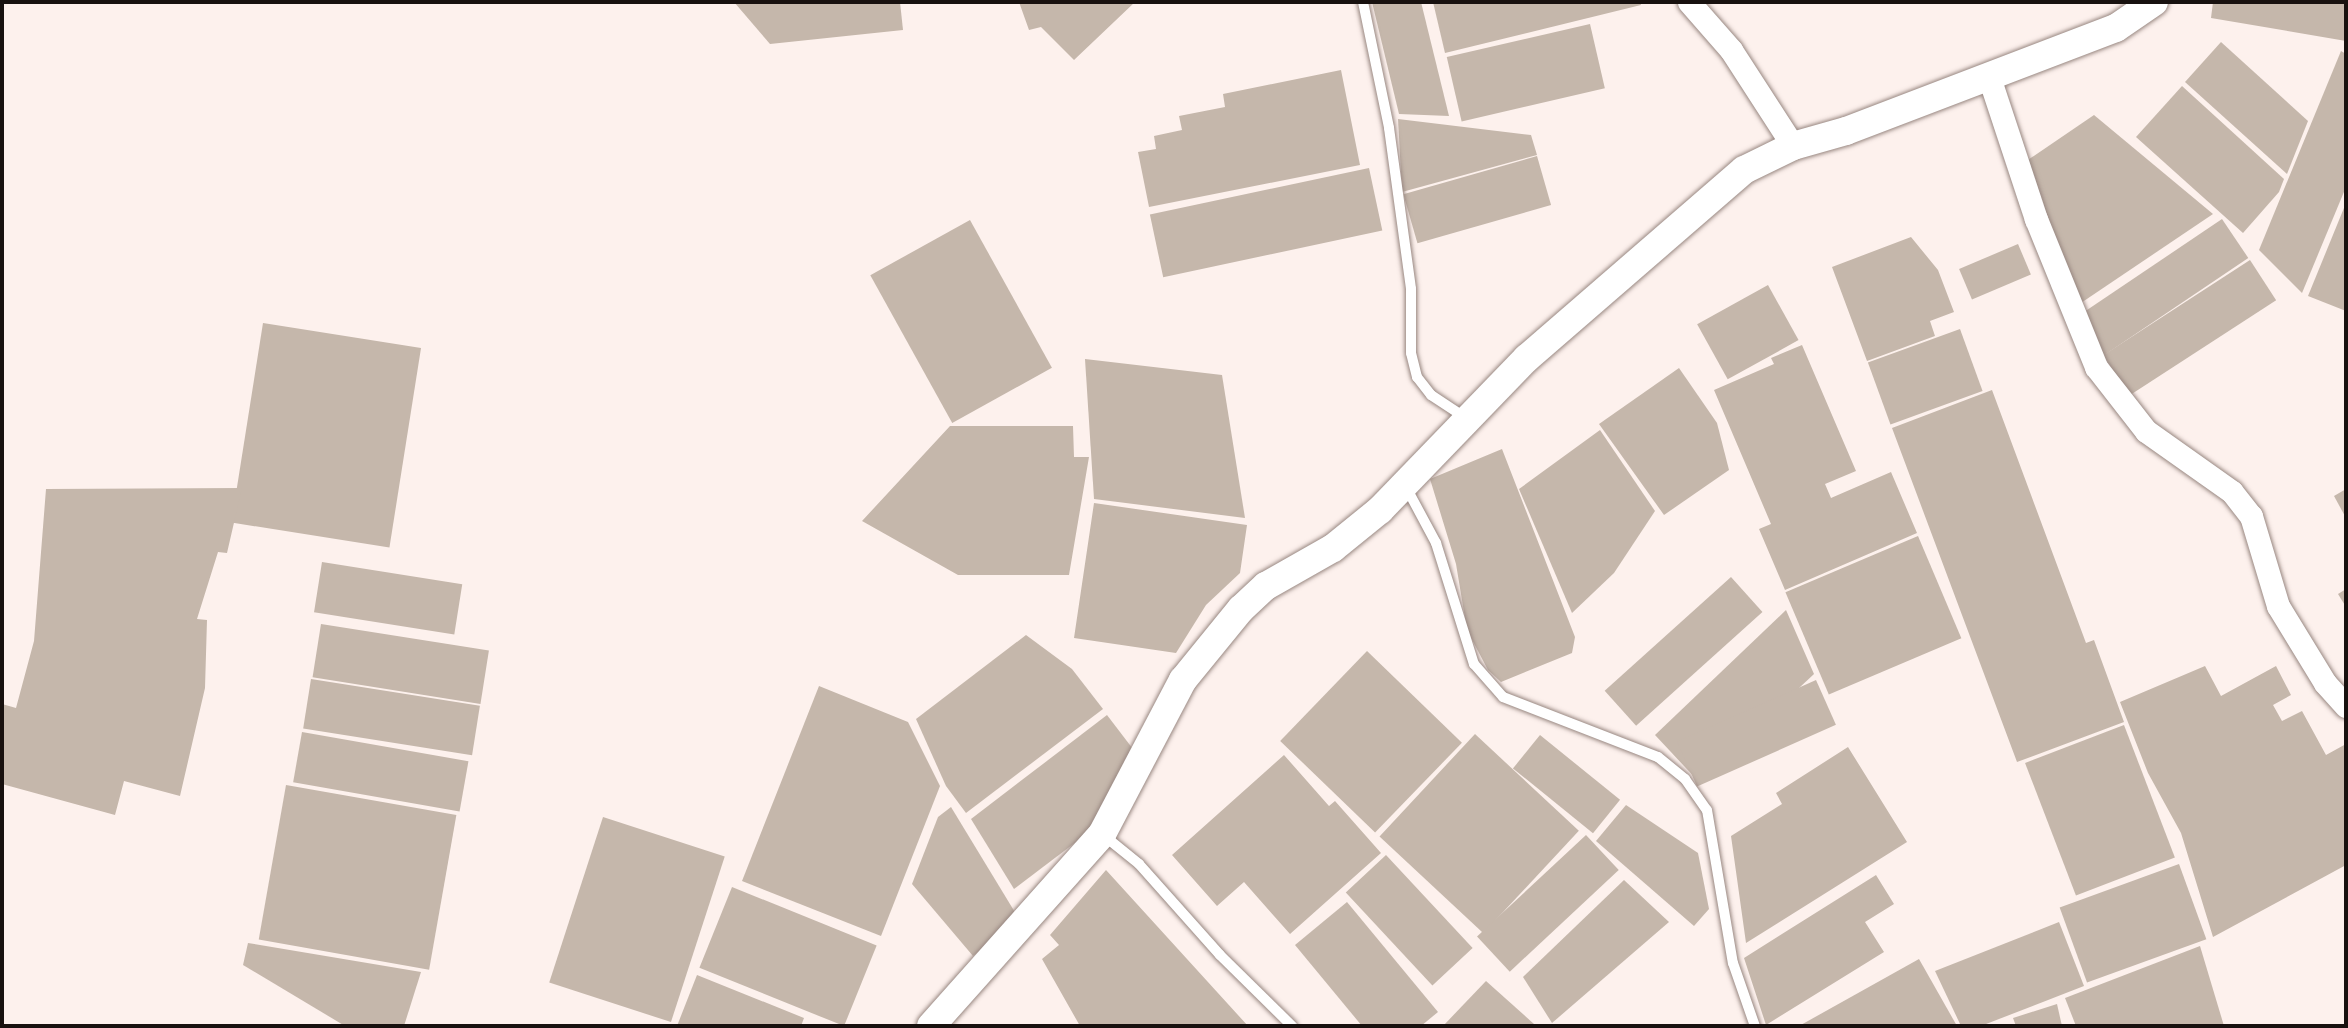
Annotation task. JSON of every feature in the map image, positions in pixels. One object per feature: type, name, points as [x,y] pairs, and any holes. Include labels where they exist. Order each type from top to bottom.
[{"type":"street","points":[[1689,2],[1731,50],[1793,146]]},
{"type":"street","points":[[931,1026],[1102,834],[1183,680],[1241,609],[1266,586],[1332,548],[1405,484],[1527,358],[1744,170],[1793,146],[1846,131],[2116,28],[2154,2]]},
{"type":"street","points":[[1989,77],[2036,219],[2095,368],[2146,431],[2232,492],[2251,516],[2283,616],[2325,683],[2346,706]]},
{"type":"lane","points":[[1363,2],[1389,128],[1412,289],[1411,353],[1416,377],[1431,395],[1468,419]]},
{"type":"lane","points":[[1405,484],[1436,543],[1474,664],[1503,697],[1658,757],[1685,779],[1707,810],[1733,963],[1755,1026]]},
{"type":"lane","points":[[1102,834],[1139,864],[1220,955],[1292,1026]]},
{"type":"building","points":[[734,2],[900,2],[903,30],[770,44]]},
{"type":"building","points":[[1019,2],[1135,2],[1074,60],[1041,27],[1029,30]]},
{"type":"building","points":[[1372,2],[1421,2],[1449,116],[1399,114]]},
{"type":"building","points":[[1433,2],[1640,2],[1641,5],[1445,53]]},
{"type":"building","points":[[2213,2],[2346,2],[2346,41],[2211,18]]},
{"type":"building","points":[[1590,24],[1605,88],[1462,121],[1447,57]]},
{"type":"building","points":[[2221,42],[2308,121],[2287,174],[2185,82]]},
{"type":"building","points":[[2341,51],[2346,54],[2346,187],[2302,293],[2259,250]]},
{"type":"building","points":[[1341,70],[1360,165],[1149,207],[1138,152],[1156,149],[1154,136],[1182,130],[1179,116],[1225,107],[1223,94]]},
{"type":"building","points":[[2182,86],[2284,179],[2279,192],[2243,233],[2136,137]]},
{"type":"building","points":[[2094,115],[2213,214],[2075,307],[2019,166]]},
{"type":"building","points":[[1398,119],[1531,135],[1537,155],[1402,192]]},
{"type":"building","points":[[1537,156],[1551,205],[1417,243],[1403,194]]},
{"type":"building","points":[[1369,168],[1382,231],[1163,277],[1150,215]]},
{"type":"building","points":[[2346,203],[2346,311],[2308,296]]},
{"type":"building","points":[[2222,219],[2248,258],[2104,355],[2078,316]]},
{"type":"building","points":[[970,220],[1052,368],[952,423],[870,275]]},
{"type":"building","points":[[1911,237],[1938,270],[1954,312],[1930,321],[1935,336],[1867,361],[1832,267]]},
{"type":"building","points":[[2018,244],[2031,274],[1972,299],[1959,269]]},
{"type":"building","points":[[2250,260],[2276,300],[2129,396],[2103,355]]},
{"type":"building","points":[[1768,285],[1799,340],[1728,379],[1697,324]]},
{"type":"building","points":[[263,323],[421,348],[389,548],[231,523]]},
{"type":"building","points":[[1960,329],[1983,391],[1890,425],[1868,363]]},
{"type":"building","points":[[1802,345],[1856,471],[1825,484],[1831,498],[1891,472],[1917,533],[1785,590],[1759,529],[1771,524],[1714,390],[1774,364],[1771,358]]},
{"type":"building","points":[[1085,359],[1222,375],[1245,518],[1094,499]]},
{"type":"building","points":[[1679,368],[1717,423],[1729,470],[1664,515],[1599,424]]},
{"type":"building","points":[[1992,390],[2086,643],[2094,640],[2124,722],[2017,762],[1892,428]]},
{"type":"building","points":[[950,426],[1073,426],[1074,457],[1089,457],[1069,575],[958,575],[862,521]]},
{"type":"building","points":[[1600,430],[1655,511],[1614,573],[1572,613],[1519,489]]},
{"type":"building","points":[[1502,449],[1575,637],[1572,653],[1501,682],[1488,670],[1467,630],[1456,564],[1430,479]]},
{"type":"building","points":[[242,488],[227,553],[218,552],[197,619],[207,620],[205,688],[180,796],[124,781],[115,815],[2,784],[2,704],[16,708],[34,641],[46,489]]},
{"type":"building","points":[[2346,489],[2346,518],[2334,496]]},
{"type":"building","points":[[1094,503],[1247,525],[1240,573],[1206,605],[1176,653],[1074,638]]},
{"type":"building","points":[[1918,536],[1961,638],[1829,694],[1785,592]]},
{"type":"building","points":[[322,562],[462,584],[454,635],[314,612]]},
{"type":"building","points":[[1731,577],[1762,612],[1636,726],[1605,691]]},
{"type":"building","points":[[2346,589],[2346,607],[2338,594]]},
{"type":"building","points":[[1786,610],[1814,674],[1699,782],[1655,735]]},
{"type":"building","points":[[321,624],[489,651],[480,704],[313,677]]},
{"type":"building","points":[[1026,635],[1072,669],[1103,709],[966,813],[946,786],[916,719]]},
{"type":"building","points":[[1367,651],[1462,743],[1375,833],[1280,741]]},
{"type":"building","points":[[2205,666],[2221,696],[2276,666],[2291,695],[2273,705],[2282,721],[2302,711],[2326,755],[2346,744],[2346,865],[2213,937],[2181,833],[2148,773],[2120,702]]},
{"type":"building","points":[[311,679],[480,706],[472,755],[303,728]]},
{"type":"building","points":[[1816,680],[1836,725],[1697,787],[1677,742]]},
{"type":"building","points":[[819,686],[908,722],[940,786],[881,936],[742,881]]},
{"type":"building","points":[[1107,715],[1136,753],[1105,820],[1014,889],[971,819]]},
{"type":"building","points":[[2124,725],[2175,858],[2076,896],[2025,763]]},
{"type":"building","points":[[302,732],[468,761],[460,812],[293,782]]},
{"type":"building","points":[[1475,734],[1579,831],[1483,933],[1380,836]]},
{"type":"building","points":[[1540,735],[1620,800],[1593,833],[1513,768]]},
{"type":"building","points":[[1848,747],[1907,842],[1746,943],[1731,836],[1782,804],[1776,793]]},
{"type":"building","points":[[1284,755],[1329,806],[1335,801],[1381,853],[1290,934],[1244,882],[1217,906],[1172,855]]},
{"type":"building","points":[[286,785],[456,815],[429,970],[259,940]]},
{"type":"building","points":[[1626,805],[1698,853],[1709,909],[1694,926],[1596,841]]},
{"type":"building","points":[[951,807],[1019,919],[973,956],[912,884],[938,817]]},
{"type":"building","points":[[603,817],[725,857],[671,1022],[549,982]]},
{"type":"building","points":[[1586,835],[1619,870],[1510,972],[1477,937]]},
{"type":"building","points":[[1386,855],[1473,948],[1432,985],[1346,893]]},
{"type":"building","points":[[2179,864],[2206,939],[2087,983],[2060,907]]},
{"type":"building","points":[[1106,870],[1248,1026],[1080,1026],[1042,959],[1059,945],[1050,935]]},
{"type":"building","points":[[1876,875],[1894,904],[1865,922],[1884,952],[1766,1025],[1744,958]]},
{"type":"building","points":[[1624,880],[1669,922],[1552,1023],[1523,977]]},
{"type":"building","points":[[732,887],[877,945],[844,1026],[699,968]]},
{"type":"building","points":[[1347,902],[1438,1012],[1421,1026],[1362,1026],[1295,945]]},
{"type":"building","points":[[2059,922],[2084,986],[1981,1026],[1961,1026],[1935,971]]},
{"type":"building","points":[[248,943],[421,972],[404,1026],[345,1026],[243,965]]},
{"type":"building","points":[[2200,946],[2224,1026],[2076,1026],[2065,998]]},
{"type":"building","points":[[1919,959],[1957,1026],[1799,1026]]},
{"type":"building","points":[[697,975],[804,1018],[801,1026],[677,1026]]},
{"type":"building","points":[[1486,981],[1534,1024],[1533,1026],[1443,1026]]},
{"type":"building","points":[[2057,1004],[2062,1026],[2016,1026],[2013,1018]]}]
